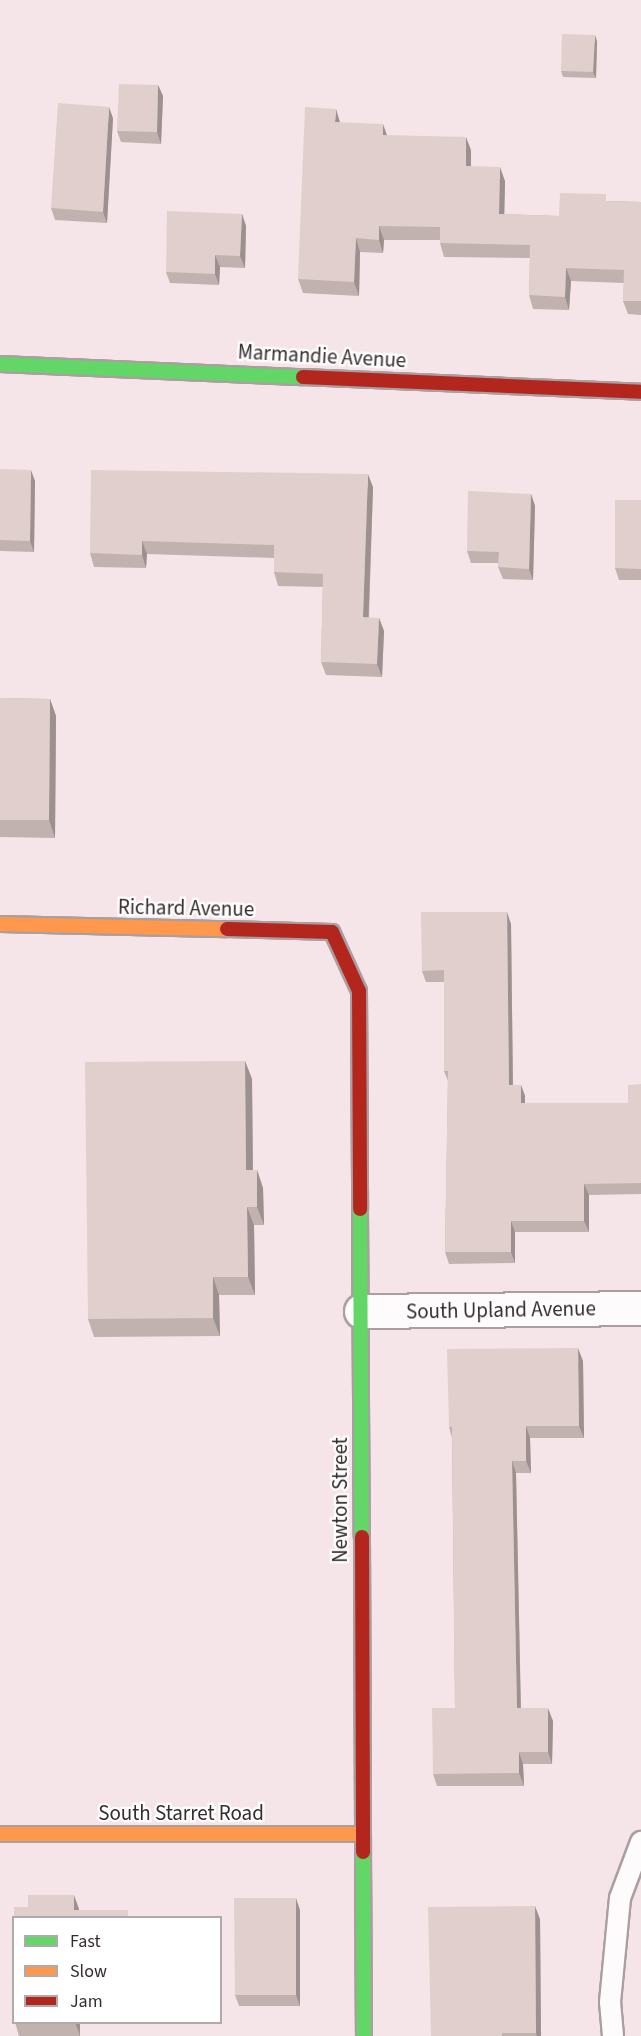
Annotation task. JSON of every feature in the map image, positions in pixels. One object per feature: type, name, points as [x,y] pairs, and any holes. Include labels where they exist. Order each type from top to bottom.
[{"type":"street","name":"Marmandie Avenue","points":[[0,364],[641,392]]},
{"type":"street","name":"Richard Avenue","points":[[0,924],[332,932],[348,967]]},
{"type":"street","name":"Newton Street","points":[[348,967],[359,991],[364,2036]]},
{"type":"street","name":"South Upland Avenue","points":[[361,1311],[641,1308]]},
{"type":"street","name":"South Starret Road","points":[[0,1834],[362,1834]]},
{"type":"lane","points":[[613,2036],[610,2002],[620,1898],[641,1842]]},
{"type":"building","points":[[562,34],[595,35],[593,72],[561,71]]},
{"type":"building","points":[[119,84],[158,85],[157,132],[117,131]]},
{"type":"building","points":[[58,103],[109,107],[103,212],[51,208]]},
{"type":"building","points":[[305,107],[336,109],[335,122],[383,124],[383,135],[466,137],[466,166],[500,167],[499,214],[559,216],[560,193],[606,194],[606,201],[641,202],[641,301],[623,301],[624,270],[566,268],[565,297],[529,295],[530,245],[440,243],[440,227],[379,226],[379,240],[356,238],[354,282],[298,279]]},
{"type":"building","points":[[167,211],[242,214],[240,256],[215,255],[215,274],[166,272]]},
{"type":"building","points":[[0,469],[31,470],[30,541],[0,540]]},
{"type":"building","points":[[91,470],[368,474],[363,617],[379,618],[377,664],[321,662],[323,574],[274,572],[274,545],[142,541],[142,555],[90,553]]},
{"type":"building","points":[[468,491],[531,494],[529,569],[498,567],[499,552],[467,551]]},
{"type":"building","points":[[615,500],[641,500],[641,569],[615,568]]},
{"type":"building","points":[[0,698],[50,699],[49,820],[0,820]]},
{"type":"building","points":[[421,912],[507,912],[509,1085],[521,1085],[521,1103],[628,1103],[628,1085],[641,1084],[641,1183],[584,1184],[584,1221],[511,1221],[511,1252],[445,1252],[448,1071],[444,1071],[444,970],[422,971]]},
{"type":"building","points":[[245,1061],[246,1170],[257,1170],[257,1207],[247,1207],[248,1277],[213,1277],[213,1318],[88,1319],[85,1062]]},
{"type":"building","points":[[578,1348],[579,1426],[526,1426],[526,1461],[512,1461],[517,1708],[548,1708],[548,1752],[519,1752],[519,1773],[433,1774],[432,1708],[455,1708],[452,1427],[449,1427],[447,1349]]},
{"type":"building","points":[[28,1895],[74,1895],[74,1910],[128,1910],[128,1916],[14,1916],[14,1907],[28,1907]]},
{"type":"building","points":[[234,1898],[296,1898],[296,1995],[235,1995]]},
{"type":"building","points":[[535,1906],[536,2033],[502,2033],[502,2036],[431,2036],[428,1907]]},
{"type":"traffic: fast","points":[[0,364],[303,377]]},
{"type":"traffic: fast","points":[[360,1209],[362,1537]]},
{"type":"traffic: fast","points":[[363,1852],[364,2036]]},
{"type":"traffic: slow","points":[[0,924],[227,929]]},
{"type":"traffic: slow","points":[[0,1834],[362,1834]]},
{"type":"traffic: jam","points":[[303,377],[641,392]]},
{"type":"traffic: jam","points":[[227,929],[332,932],[359,991],[360,1209]]},
{"type":"traffic: jam","points":[[362,1537],[363,1852]]}]
